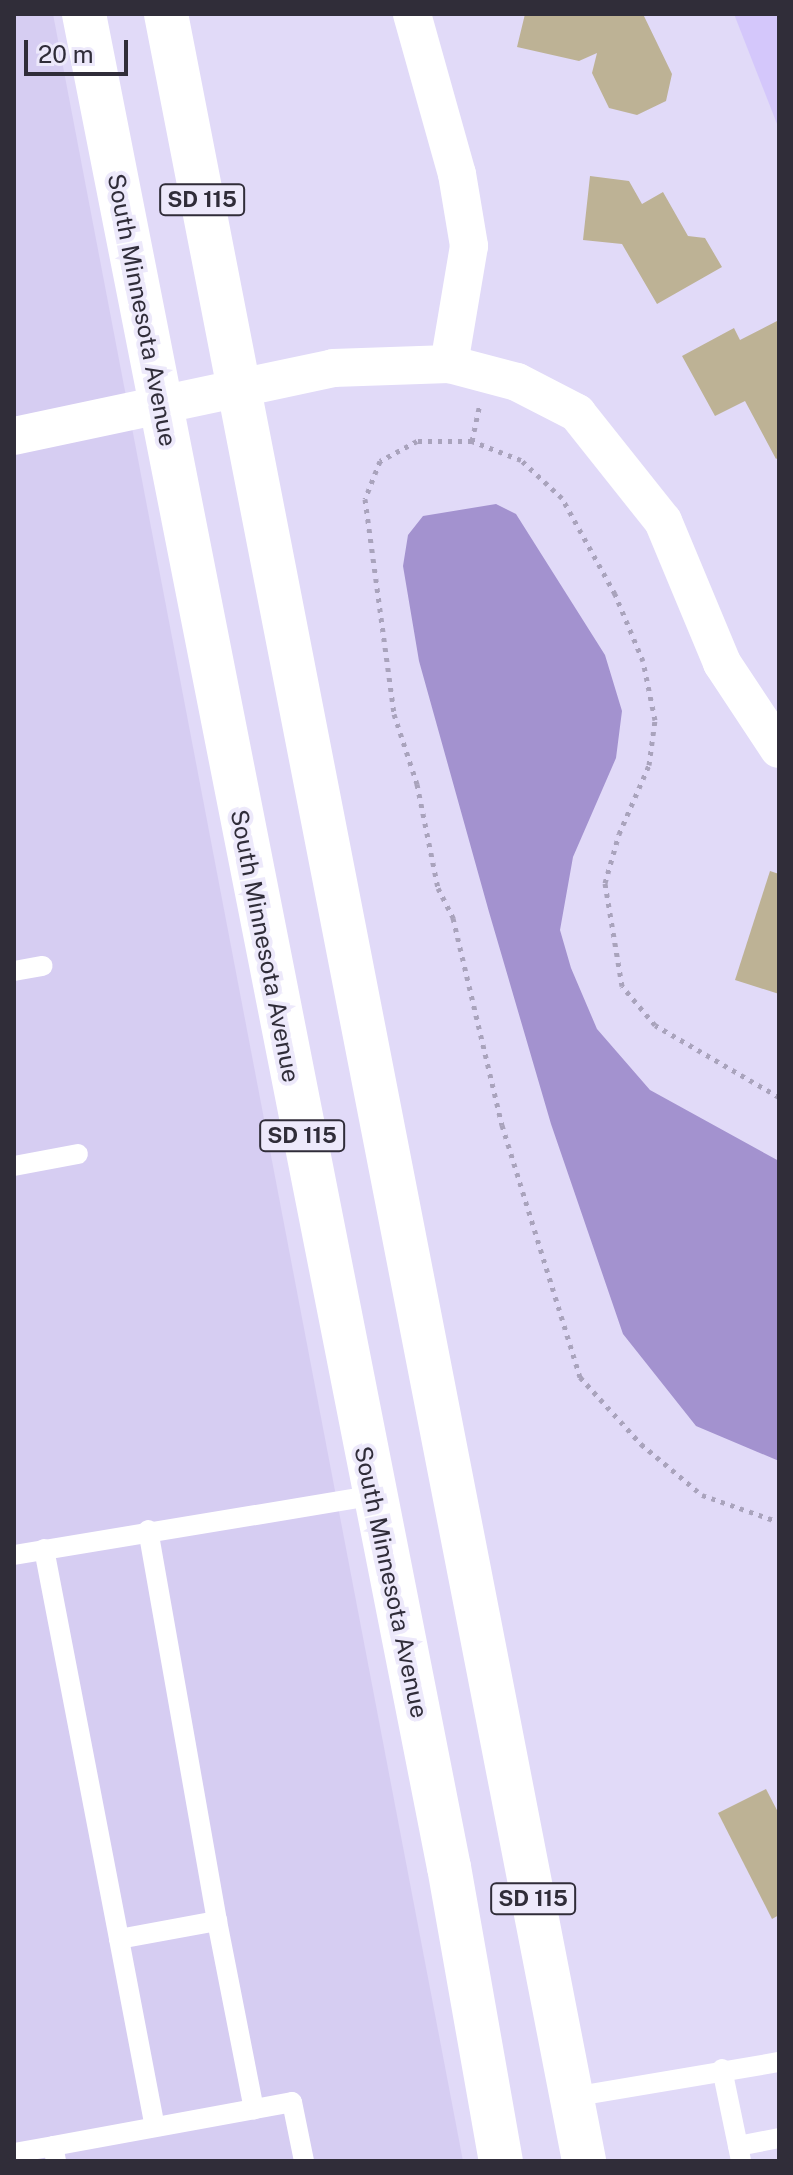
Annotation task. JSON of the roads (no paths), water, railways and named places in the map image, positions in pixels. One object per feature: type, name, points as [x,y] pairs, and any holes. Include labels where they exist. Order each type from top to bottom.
[{"type":"main road","name":"South Minnesota Avenue","points":[[84,14],[372,1496],[449,1867],[501,2161]]},
{"type":"main road","name":"SD 115","points":[[166,14],[584,2161]]},
{"type":"street","points":[[412,14],[457,174],[469,246],[449,364]]},
{"type":"street","points":[[14,436],[333,368],[449,364],[517,382],[577,413],[663,521],[722,663],[779,749]]},
{"type":"lane","points":[[14,971],[43,966]]},
{"type":"lane","points":[[14,1166],[78,1154]]},
{"type":"lane","points":[[14,1555],[148,1530],[372,1496]]},
{"type":"lane","points":[[148,1530],[217,1921],[254,2109]]},
{"type":"lane","points":[[44,1549],[155,2127]]},
{"type":"lane","points":[[119,1939],[217,1921]]},
{"type":"lane","points":[[569,2081],[779,2062]]},
{"type":"lane","points":[[722,2069],[739,2153],[779,2138]]},
{"type":"lane","points":[[14,2153],[55,2153],[155,2127],[292,2102],[304,2161]]}]
